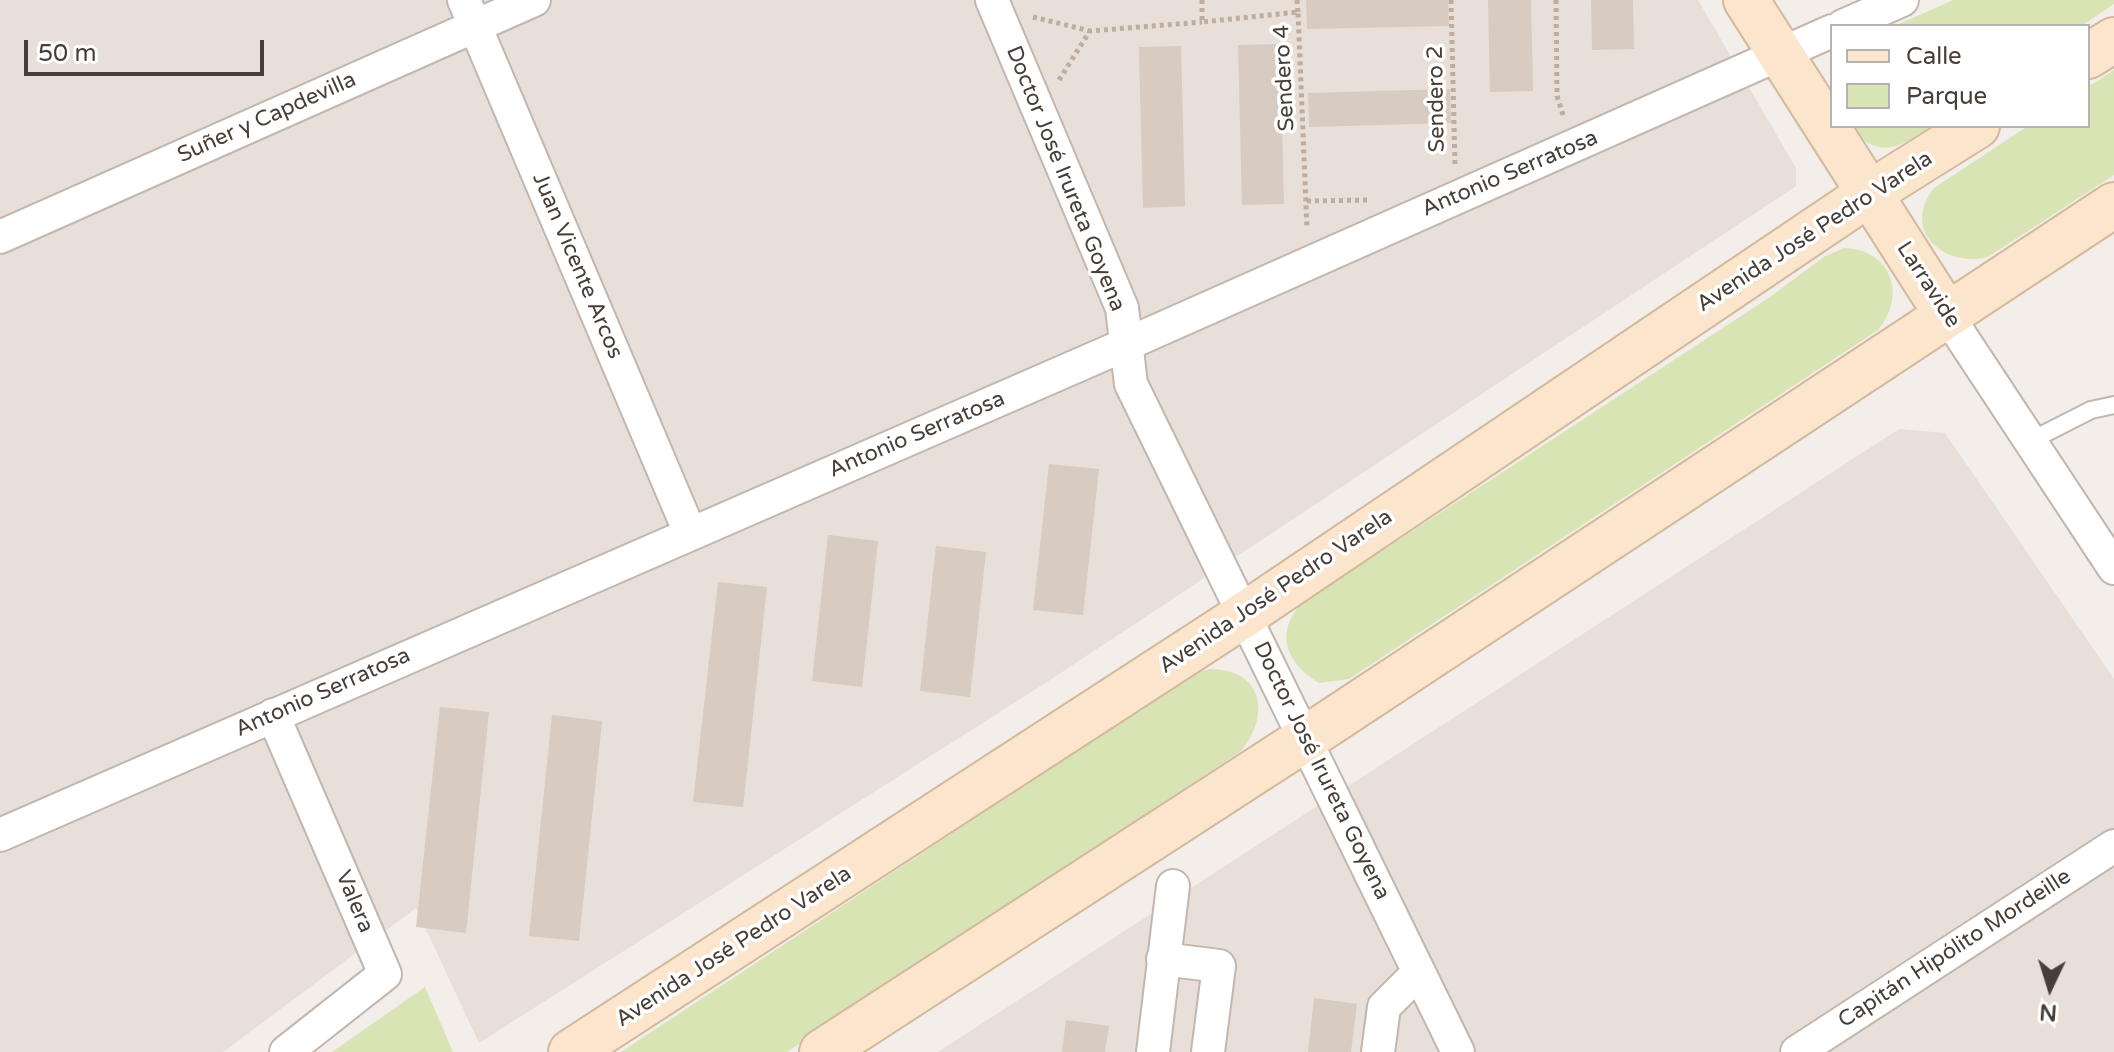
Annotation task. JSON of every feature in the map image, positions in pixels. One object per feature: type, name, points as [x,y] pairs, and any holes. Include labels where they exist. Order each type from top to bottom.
[{"type":"street","name":"Suñer y Capdevilla","points":[[0,237],[469,12],[534,0]]},
{"type":"street","name":"Larravide","points":[[1746,0],[1947,315],[2114,568]]},
{"type":"street","points":[[1848,24],[1902,0]]},
{"type":"street","name":"Doctor José Irureta Goyena","points":[[993,4],[1122,308],[1131,384],[1458,1052]]},
{"type":"street","name":"Juan Vicente Arcos","points":[[469,12],[690,533]]},
{"type":"street","name":"Antonio Serratosa","points":[[0,835],[1127,344],[1308,261],[1573,148],[1830,32]]},
{"type":"street","points":[[2090,55],[2114,40]]},
{"type":"street","name":"Avenida José Pedro Varela","points":[[571,1052],[1244,615],[1870,193],[1974,128]]},
{"type":"street","points":[[822,1052],[1305,739],[2114,205]]},
{"type":"street","name":"Valera","points":[[273,715],[385,974],[286,1052]]},
{"type":"street","name":"Capitán Hipólito Mordeille","points":[[1797,1052],[2114,846]]},
{"type":"street","points":[[1153,1052],[1173,886]]},
{"type":"street","points":[[1163,959],[1219,966],[1208,1052]]},
{"type":"street","points":[[1378,1052],[1384,1007],[1419,972]]},
{"type":"lane","points":[[2032,440],[2091,410],[2114,405]]},
{"type":"path","points":[[1202,0],[1202,22]]},
{"type":"path","points":[[1297,0],[1298,12]]},
{"type":"path","name":"Sendero 2","points":[[1451,0],[1455,198]]},
{"type":"path","points":[[1556,0],[1557,96],[1573,148]]},
{"type":"path","name":"Sendero 4","points":[[993,4],[1090,31],[1298,12],[1308,261]]},
{"type":"path","points":[[1038,112],[1090,31]]},
{"type":"shaded area","points":[[0,0],[1698,0],[1796,168],[1796,186],[1047,682],[479,1043],[416,908],[223,1052],[0,1052]]},
{"type":"shaded area","points":[[1899,429],[1945,433],[2114,679],[2114,1052],[938,1052]]},
{"type":"green space","points":[[1953,0],[2114,0],[2114,4],[2084,24],[1899,24]]},
{"type":"green space","points":[[2114,70],[2114,175],[1988,257],[1956,257],[1932,242],[1922,218],[1925,203],[1934,188],[2025,128],[2090,128],[2090,86]]},
{"type":"green space","points":[[1851,128],[1929,128],[1899,145],[1889,147],[1870,144]]},
{"type":"green space","points":[[1844,248],[1874,256],[1890,277],[1892,303],[1878,330],[1349,679],[1319,683],[1292,658],[1286,637],[1293,615],[1301,604],[1770,297],[1825,256]]},
{"type":"green space","points":[[1210,669],[1228,671],[1241,677],[1251,685],[1257,696],[1256,723],[1241,751],[787,1052],[621,1052],[1195,673]]},
{"type":"green space","points":[[425,987],[453,1052],[332,1052]]},
{"type":"building","points":[[1306,0],[1448,0],[1449,26],[1307,29]]},
{"type":"building","points":[[1488,0],[1531,0],[1533,91],[1490,92]]},
{"type":"building","points":[[1591,0],[1633,0],[1634,49],[1592,50]]},
{"type":"building","points":[[1280,44],[1284,204],[1242,205],[1238,45]]},
{"type":"building","points":[[1181,46],[1185,206],[1143,208],[1139,47]]},
{"type":"building","points":[[1450,89],[1451,123],[1309,127],[1308,93]]},
{"type":"building","points":[[1049,464],[1099,469],[1083,615],[1033,610]]},
{"type":"building","points":[[828,535],[878,541],[862,687],[812,681]]},
{"type":"building","points":[[936,546],[986,552],[970,697],[920,691]]},
{"type":"building","points":[[718,582],[767,587],[743,807],[693,802]]},
{"type":"building","points":[[440,707],[489,712],[466,933],[416,927]]},
{"type":"building","points":[[552,715],[602,721],[579,941],[529,936]]},
{"type":"building","points":[[1314,998],[1357,1004],[1351,1052],[1308,1052]]},
{"type":"building","points":[[1066,1020],[1109,1026],[1105,1052],[1062,1052]]}]
